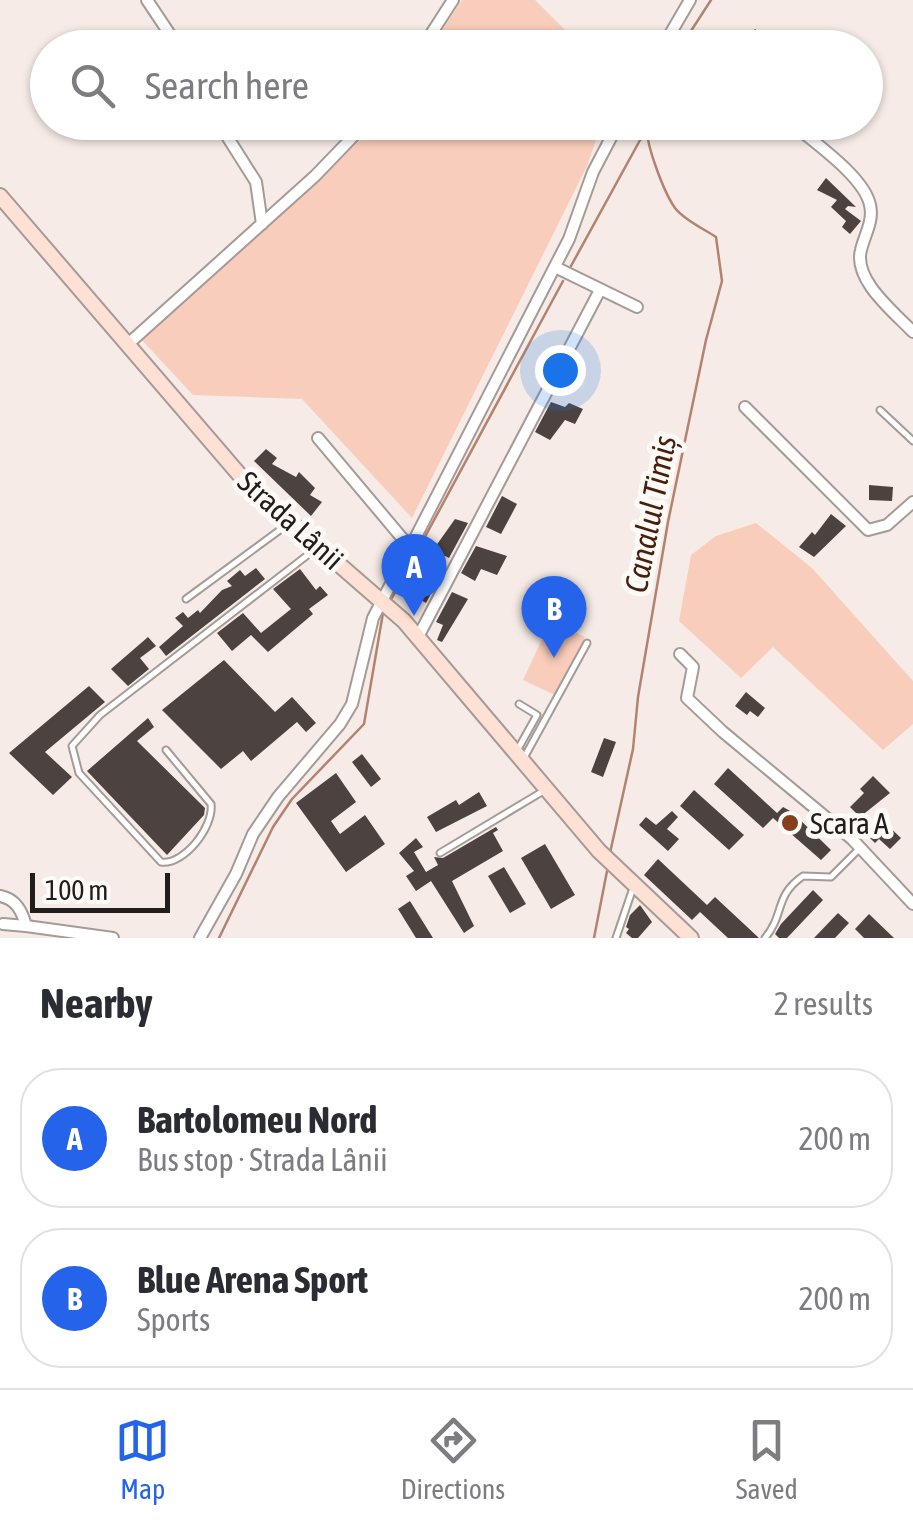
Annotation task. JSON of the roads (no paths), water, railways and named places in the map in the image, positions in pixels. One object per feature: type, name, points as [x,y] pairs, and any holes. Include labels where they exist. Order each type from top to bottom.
[{"type":"main road","name":"Strada Lânii","points":[[0,184],[24,223]]},
{"type":"main road","name":"Strada Lânii","points":[[0,198],[250,487],[382,600],[418,637],[599,851],[690,938]]},
{"type":"street","points":[[148,0],[167,30]]},
{"type":"street","points":[[433,30],[452,0]]},
{"type":"street","points":[[672,30],[690,0]]},
{"type":"street","points":[[229,140],[256,182],[262,224]]},
{"type":"street","points":[[128,345],[348,140]]},
{"type":"street","points":[[200,938],[236,874],[253,834],[352,704],[366,640],[382,600],[569,240],[609,140]]},
{"type":"street","points":[[811,140],[865,194],[871,216],[860,252],[862,272],[913,332]]},
{"type":"street","points":[[555,266],[636,307]]},
{"type":"street","points":[[418,637],[600,290]]},
{"type":"street","points":[[745,406],[861,524],[874,530],[888,525],[913,502]]},
{"type":"street","points":[[318,438],[402,538],[407,553]]},
{"type":"street","points":[[680,654],[692,667],[687,698],[860,847],[913,904]]},
{"type":"street","points":[[0,896],[10,898],[22,912],[26,926]]},
{"type":"street","points":[[3,924],[113,938]]},
{"type":"lane","points":[[880,410],[913,442]]},
{"type":"lane","points":[[186,599],[290,522]]},
{"type":"lane","points":[[166,750],[210,804],[212,812],[208,826],[170,863],[162,862],[79,773],[72,746],[100,715],[318,547]]},
{"type":"lane","points":[[520,755],[587,643]]},
{"type":"lane","points":[[518,704],[537,715],[520,755]]},
{"type":"lane","points":[[440,852],[548,788]]},
{"type":"lane","points":[[765,938],[788,887],[802,876],[832,877],[860,847]]},
{"type":"lane","points":[[616,938],[629,881]]},
{"type":"waterway","name":"Canalul Timiș","points":[[692,30],[711,0]]},
{"type":"waterway","points":[[571,266],[640,140]]},
{"type":"waterway","name":"Canalul Timiș","points":[[610,853],[633,749],[668,522],[722,281],[716,237],[675,208],[660,179],[649,140]]},
{"type":"waterway","points":[[392,598],[563,281]]},
{"type":"waterway","points":[[219,938],[273,827],[292,799],[364,724],[383,613]]},
{"type":"waterway","name":"Canalul Timiș","points":[[594,938],[608,866]]},
{"type":"place","name":"Bartolomeu Nord","points":[[414,616]]},
{"type":"place","name":"Blue Arena Sport","points":[[554,658]]},
{"type":"place","name":"Scara A","points":[[790,823]]}]
